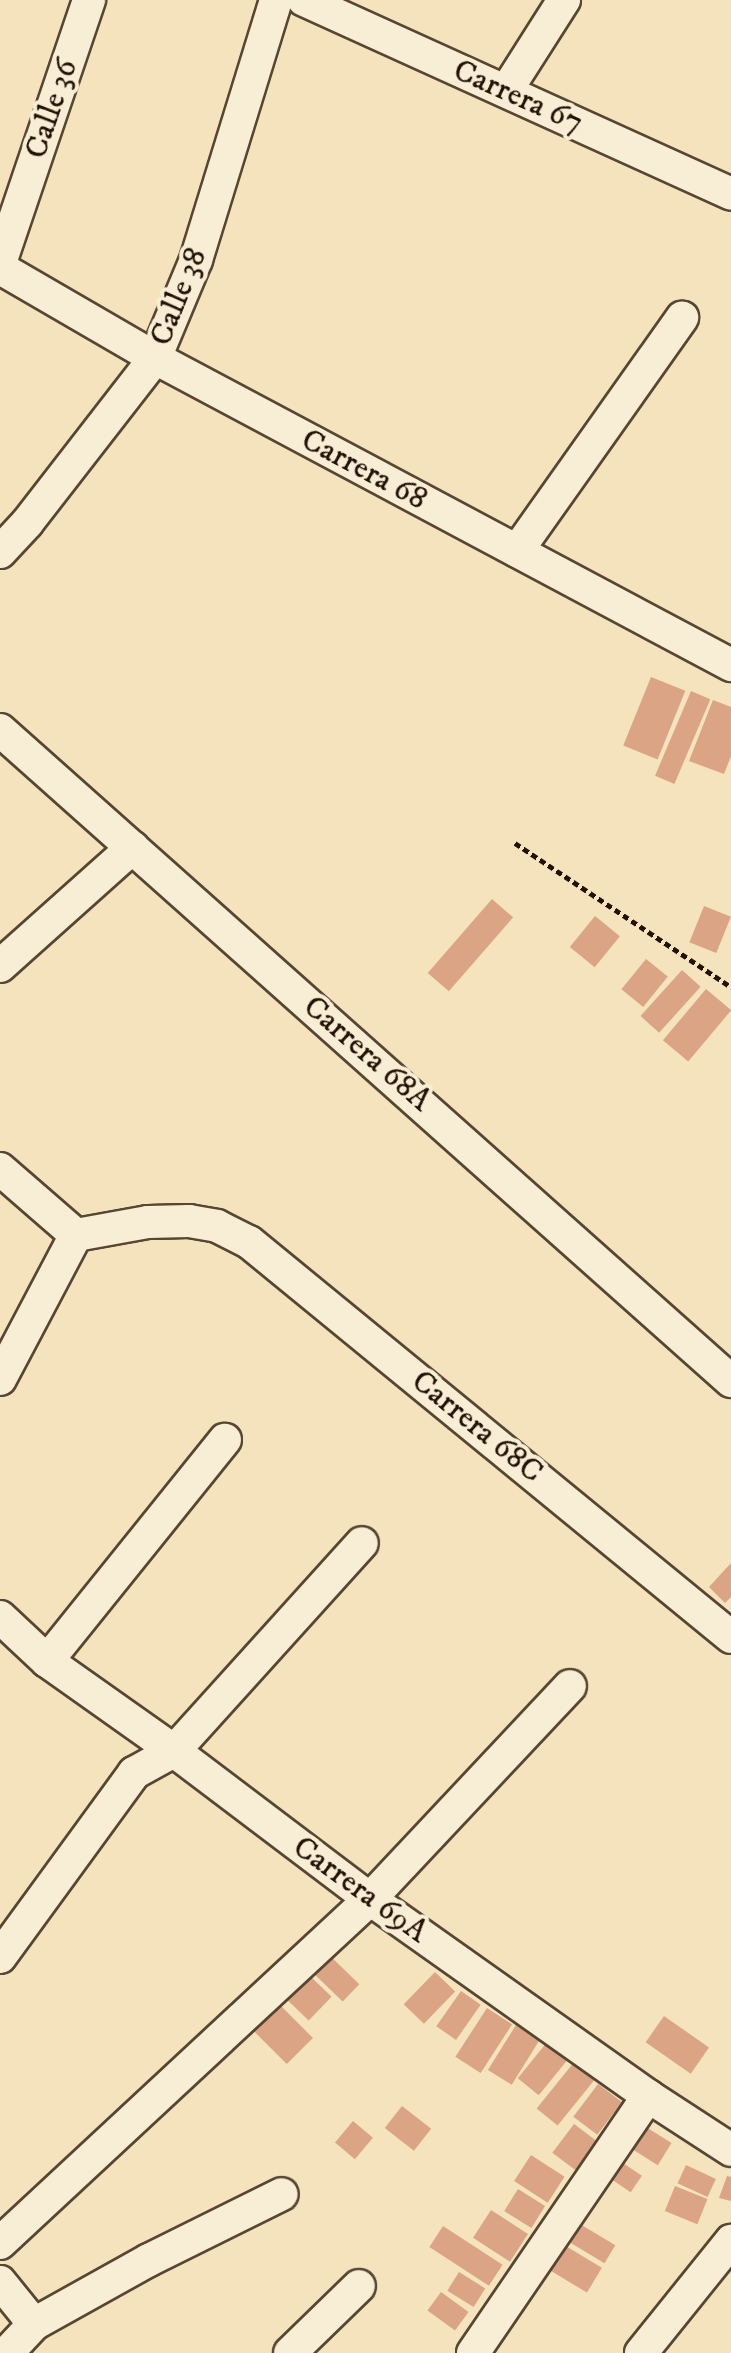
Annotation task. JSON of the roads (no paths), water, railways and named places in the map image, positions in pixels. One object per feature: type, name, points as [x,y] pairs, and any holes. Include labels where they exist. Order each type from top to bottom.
[{"type":"street","name":"Calle 36","points":[[0,265],[89,0]]},
{"type":"street","name":"Calle 38","points":[[0,552],[27,523],[155,358],[196,260],[276,0]]},
{"type":"street","name":"Carrera 67","points":[[304,0],[731,194]]},
{"type":"street","points":[[506,91],[564,0]]},
{"type":"street","name":"Carrera 68","points":[[0,265],[155,358],[731,665]]},
{"type":"street","points":[[517,551],[682,318]]},
{"type":"street","name":"Carrera 68A","points":[[0,730],[731,1381]]},
{"type":"street","points":[[0,966],[133,847]]},
{"type":"street","points":[[0,1379],[76,1235],[2,1175]]},
{"type":"street","name":"Carrera 68C","points":[[76,1235],[148,1222],[189,1221],[217,1226],[249,1242],[731,1637]]},
{"type":"street","points":[[47,1661],[225,1440]]},
{"type":"street","points":[[0,1957],[134,1773],[174,1751],[362,1543]]},
{"type":"street","name":"Carrera 69A","points":[[0,1617],[47,1661],[174,1751],[370,1899],[648,2096],[731,2150]]},
{"type":"street","points":[[0,2243],[370,1899],[570,1686]]},
{"type":"street","points":[[474,2353],[648,2096]]},
{"type":"street","points":[[7,2353],[34,2324],[149,2260],[282,2194]]},
{"type":"street","points":[[641,2353],[731,2241]]},
{"type":"street","points":[[0,2282],[34,2324]]},
{"type":"street","points":[[290,2353],[359,2286]]}]
